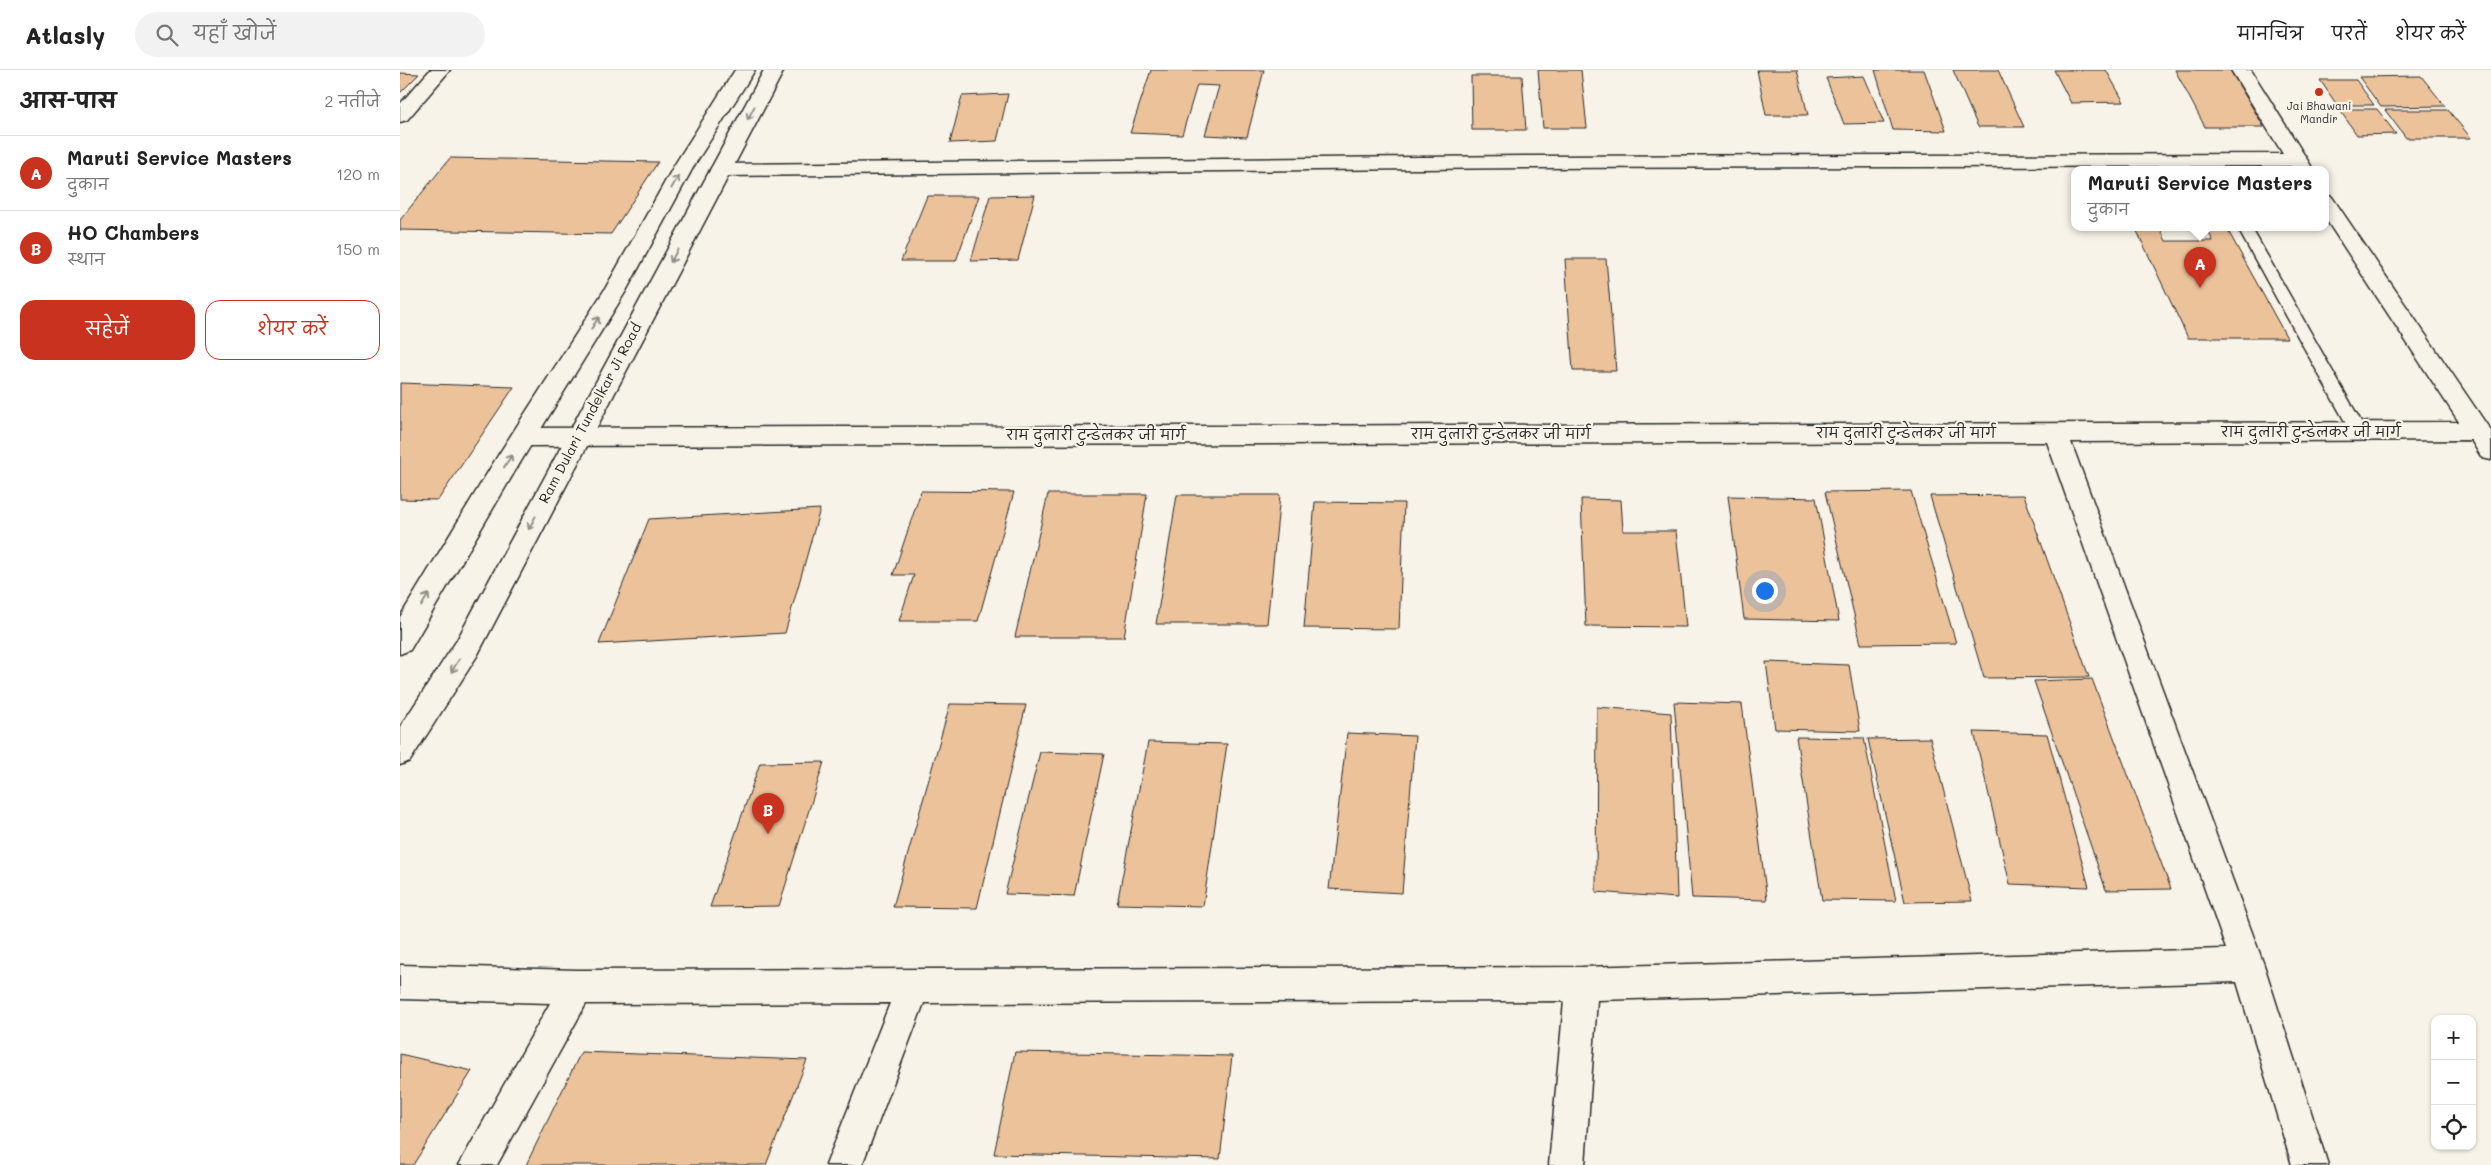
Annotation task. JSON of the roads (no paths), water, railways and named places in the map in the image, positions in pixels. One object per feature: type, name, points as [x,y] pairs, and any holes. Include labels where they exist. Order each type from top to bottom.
[{"type":"street","points":[[400,116],[440,70]]},
{"type":"street","points":[[400,642],[524,436],[615,291],[685,164],[745,70]]},
{"type":"street","name":"Ram Dulari Tundelkar Ji Road","points":[[400,752],[466,648],[774,70]]},
{"type":"street","points":[[2241,70],[2300,164]]},
{"type":"street","points":[[720,170],[1524,162],[2300,164]]},
{"type":"street","points":[[2329,208],[2484,441]]},
{"type":"street","name":"राम दुलारी टुन्डेलकर जी मार्ग","points":[[524,436],[2359,432],[2484,441]]},
{"type":"street","points":[[2056,433],[2248,965],[2310,1165]]},
{"type":"street","points":[[400,982],[577,987],[1582,984],[2248,965]]},
{"type":"street","points":[[1567,1165],[1582,984]]},
{"type":"street","points":[[477,1165],[577,987]]},
{"type":"street","points":[[844,1165],[913,987]]},
{"type":"lane","points":[[2246,231],[2359,432]]},
{"type":"place","name":"Jai Bhawani Mandir","points":[[2319,92]]},
{"type":"place","name":"Maruti Service Masters","points":[[2200,288]]},
{"type":"place","name":"HO Chambers","points":[[768,834]]}]
